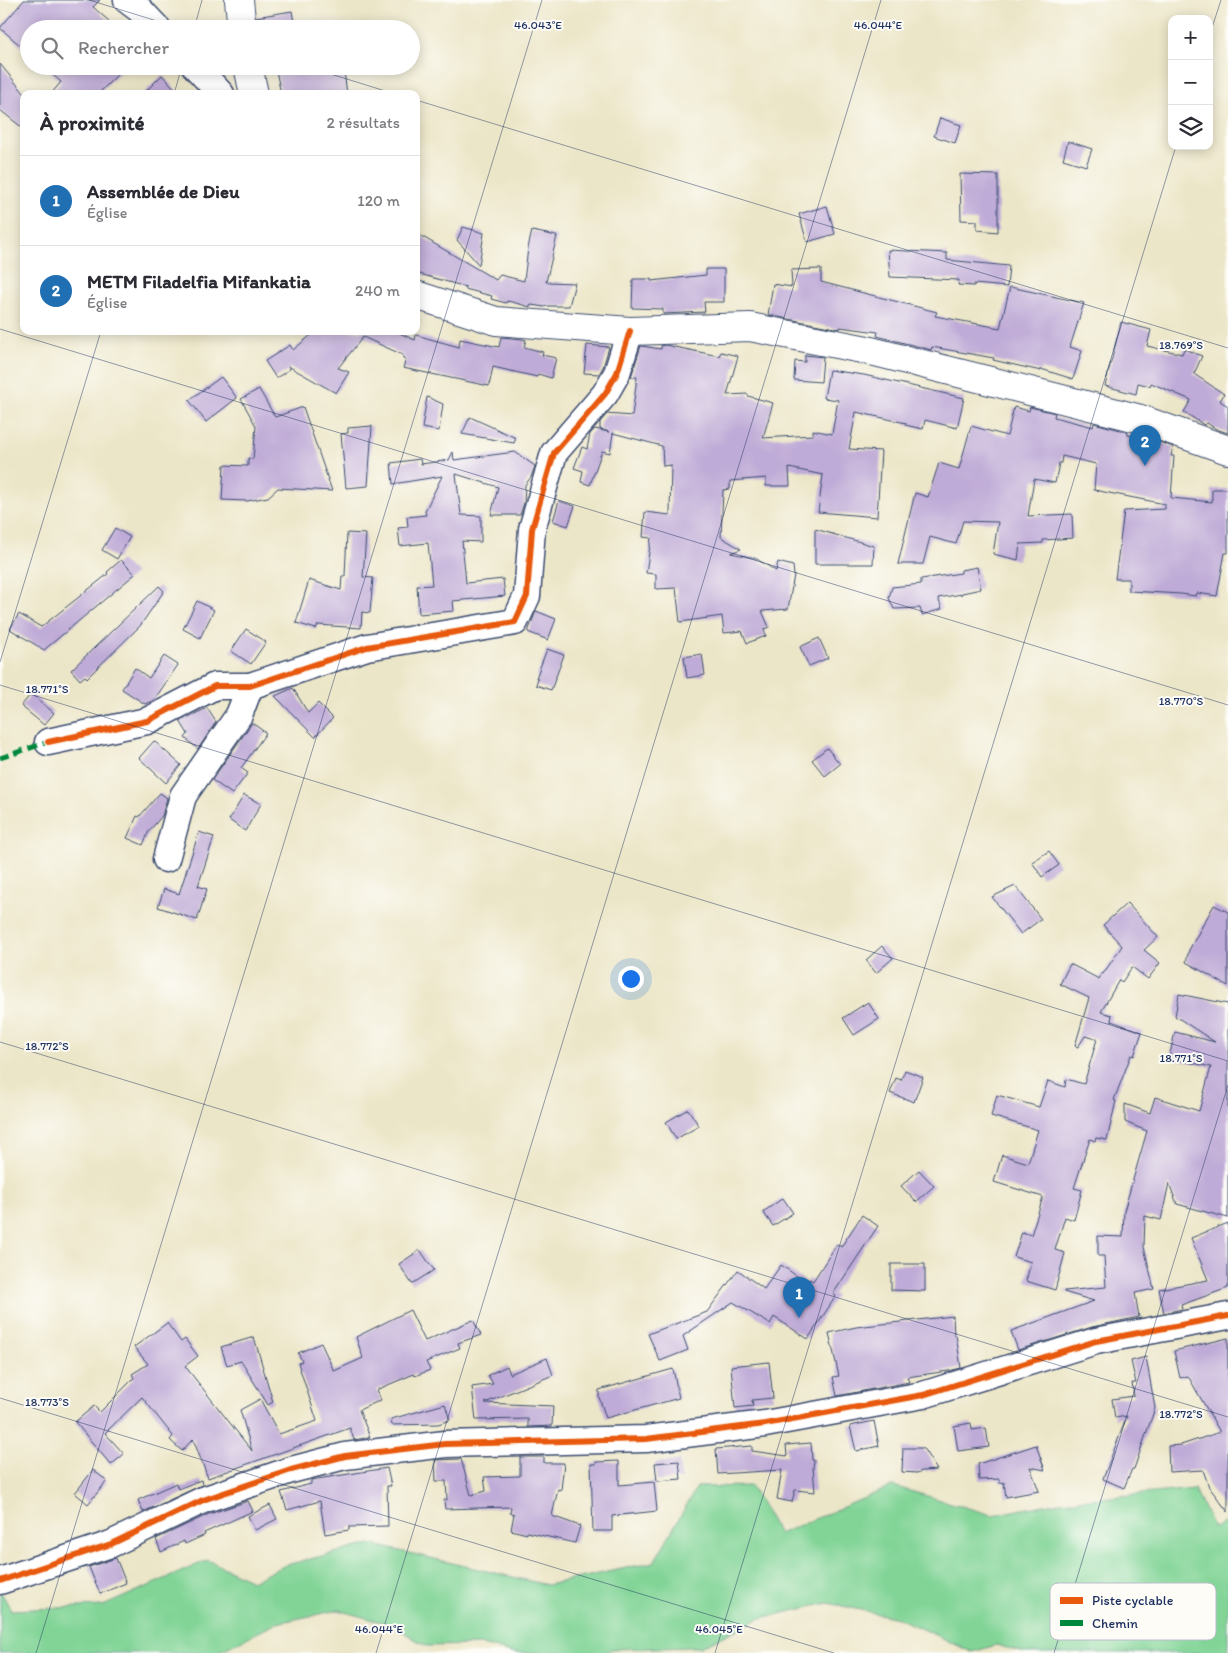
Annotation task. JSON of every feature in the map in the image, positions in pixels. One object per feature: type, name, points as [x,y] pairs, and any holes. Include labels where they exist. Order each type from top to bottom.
[{"type":"main road","points":[[239,0],[241,20]]},
{"type":"main road","points":[[250,75],[253,90]]},
{"type":"main road","points":[[420,296],[496,321],[630,330],[750,327],[868,350],[1137,418],[1228,450]]},
{"type":"street","points":[[127,0],[149,20]]},
{"type":"street","points":[[203,75],[217,90]]},
{"type":"street","points":[[48,742],[147,721],[215,686],[250,686],[367,647],[515,622],[527,596],[532,529],[554,453],[605,394],[618,373],[630,330]]},
{"type":"street","points":[[166,859],[183,796],[239,715],[250,686]]},
{"type":"street","points":[[0,1581],[111,1544],[203,1500],[291,1470],[345,1456],[446,1444],[646,1439],[765,1424],[923,1395],[1096,1341],[1228,1316]]},
{"type":"green space","points":[[751,1486],[779,1534],[893,1486],[992,1515],[1060,1502],[1194,1489],[1214,1528],[1228,1521],[1228,1653],[1023,1653],[997,1645],[972,1652],[898,1618],[828,1603],[761,1618],[700,1647],[611,1649],[605,1653],[512,1653],[482,1645],[426,1646],[392,1625],[338,1610],[277,1623],[216,1653],[0,1653],[0,1590],[11,1610],[103,1606],[208,1560],[252,1581],[286,1565],[370,1544],[547,1585],[654,1562],[697,1487]]},
{"type":"building","points":[[24,0],[100,0],[93,7],[108,20],[20,20],[20,45],[0,28]]},
{"type":"building","points":[[292,11],[294,20],[256,20],[256,17]]},
{"type":"building","points":[[0,64],[22,90],[20,90],[20,126],[0,110]]},
{"type":"building","points":[[53,75],[117,75],[102,90],[54,90],[61,82]]},
{"type":"building","points":[[162,75],[176,90],[147,90]]},
{"type":"building","points":[[277,75],[345,75],[346,90],[280,90]]},
{"type":"building","points":[[940,118],[961,125],[955,143],[934,136]]},
{"type":"building","points":[[1068,141],[1092,149],[1086,166],[1063,159]]},
{"type":"building","points":[[960,174],[998,175],[998,232],[977,230],[977,221],[961,220]]},
{"type":"building","points":[[827,206],[835,234],[807,242],[799,214]]},
{"type":"building","points":[[463,227],[484,233],[479,265],[457,240]]},
{"type":"building","points":[[532,231],[557,236],[546,282],[575,283],[569,306],[545,307],[531,305],[530,307],[507,301],[506,303],[491,299],[492,296],[465,289],[466,287],[420,274],[420,235],[496,280],[500,275],[524,281]]},
{"type":"building","points":[[888,250],[947,253],[947,260],[1009,266],[1007,287],[974,284],[974,286],[958,285],[959,280],[890,277]]},
{"type":"building","points":[[706,269],[724,269],[724,302],[704,302],[705,312],[663,314],[663,309],[632,308],[633,279],[651,279],[651,281],[706,275]]},
{"type":"building","points":[[821,269],[821,282],[937,312],[935,316],[1000,328],[1010,287],[1084,303],[1070,347],[1082,351],[1073,379],[1041,369],[1041,371],[993,360],[994,358],[932,347],[931,350],[877,336],[878,332],[840,327],[840,329],[768,315],[773,284],[792,287],[791,270]]},
{"type":"building","points":[[1121,322],[1151,330],[1147,346],[1182,354],[1184,349],[1202,356],[1194,374],[1224,394],[1220,401],[1228,406],[1228,433],[1216,429],[1207,423],[1204,425],[1184,412],[1191,400],[1151,383],[1150,386],[1138,383],[1136,394],[1105,386]]},
{"type":"building","points":[[311,335],[404,335],[415,340],[416,335],[459,347],[460,339],[499,347],[501,337],[526,340],[524,347],[543,352],[542,355],[556,358],[551,378],[538,374],[537,377],[493,367],[489,386],[403,368],[406,359],[403,358],[403,355],[363,337],[338,368],[349,372],[336,393],[288,366],[290,369],[276,378],[265,361],[290,345],[293,350]]},
{"type":"building","points":[[587,345],[609,347],[599,374],[584,373]]},
{"type":"building","points":[[665,345],[719,356],[721,352],[738,356],[727,395],[748,394],[748,396],[773,403],[763,438],[813,435],[813,430],[832,434],[838,400],[824,398],[829,370],[864,375],[964,398],[957,428],[925,420],[923,429],[905,425],[906,423],[856,412],[849,449],[881,451],[877,517],[818,512],[823,475],[789,468],[790,486],[766,486],[766,478],[730,481],[730,489],[723,490],[721,537],[741,549],[731,553],[755,558],[776,571],[778,562],[793,566],[794,575],[788,609],[762,611],[769,627],[764,629],[766,636],[747,643],[742,631],[724,633],[722,616],[680,622],[676,588],[656,589],[656,574],[646,573],[651,538],[643,537],[645,512],[670,515],[671,465],[663,466],[662,446],[613,433],[610,453],[602,451],[590,485],[581,482],[583,471],[574,468],[582,447],[587,449],[590,434],[595,429],[609,432],[600,429],[600,422],[607,414],[632,416],[637,377],[631,377],[641,346],[661,349],[661,346]]},
{"type":"building","points":[[805,355],[823,357],[821,382],[794,380],[795,361],[805,362]]},
{"type":"building","points":[[221,377],[237,398],[206,422],[189,400]]},
{"type":"building","points":[[259,389],[275,417],[303,407],[332,491],[278,488],[268,497],[247,501],[222,500],[224,465],[248,466],[248,458],[253,459],[256,426],[241,399]]},
{"type":"building","points":[[427,397],[443,404],[439,431],[422,428]]},
{"type":"building","points":[[1014,407],[1029,411],[1030,407],[1055,413],[1054,417],[1093,427],[1094,423],[1128,432],[1128,435],[1154,440],[1173,447],[1171,456],[1174,456],[1171,498],[1212,502],[1212,489],[1228,489],[1228,553],[1225,553],[1217,596],[1197,593],[1196,596],[1129,591],[1129,579],[1115,579],[1124,511],[1165,509],[1165,504],[1094,490],[1096,464],[1062,456],[1055,483],[1034,479],[1028,516],[1072,514],[1073,538],[1043,540],[1043,543],[1020,544],[1018,560],[993,554],[998,522],[963,521],[956,544],[930,537],[923,564],[898,564],[915,493],[928,497],[939,463],[959,469],[971,426],[1007,436]]},
{"type":"building","points":[[470,417],[516,438],[514,443],[462,434]]},
{"type":"building","points":[[372,426],[368,486],[346,488],[341,434],[348,433],[348,428]]},
{"type":"building","points":[[453,452],[454,460],[515,452],[535,466],[531,477],[525,485],[524,503],[520,515],[491,515],[498,487],[456,474],[461,515],[481,516],[481,542],[462,541],[466,583],[503,579],[505,596],[453,601],[454,611],[419,614],[417,586],[432,585],[428,543],[400,546],[398,528],[408,527],[407,517],[426,515],[425,511],[442,476],[393,484],[391,463],[420,459],[421,464],[449,460]]},
{"type":"building","points":[[559,501],[575,506],[568,526],[553,521]]},
{"type":"building","points":[[115,528],[130,537],[117,559],[102,550]]},
{"type":"building","points":[[815,529],[874,546],[873,564],[815,564]]},
{"type":"building","points":[[347,533],[366,534],[363,577],[373,578],[370,613],[362,612],[361,628],[318,625],[316,629],[296,623],[309,580],[341,590],[342,576],[345,576]]},
{"type":"building","points":[[121,560],[135,574],[44,650],[10,629],[19,614],[41,627],[108,574],[107,572]]},
{"type":"building","points":[[977,567],[981,589],[938,598],[942,609],[922,615],[920,608],[894,609],[889,598],[892,587],[921,584],[921,579],[961,573],[961,570]]},
{"type":"building","points":[[159,586],[164,591],[140,626],[87,678],[85,676],[80,680],[71,670]]},
{"type":"building","points":[[197,601],[214,610],[200,638],[183,629]]},
{"type":"building","points":[[536,611],[556,619],[548,640],[528,632]]},
{"type":"building","points":[[246,629],[266,642],[251,664],[231,651]]},
{"type":"building","points":[[819,638],[828,658],[809,666],[800,647]]},
{"type":"building","points":[[547,649],[564,655],[551,690],[536,685],[538,678],[536,678]]},
{"type":"building","points":[[702,654],[705,675],[687,678],[684,657]]},
{"type":"building","points":[[164,656],[178,665],[154,700],[145,704],[122,689],[135,668],[149,678]]},
{"type":"building","points":[[293,688],[308,713],[318,703],[333,718],[315,737],[275,696]]},
{"type":"building","points":[[31,694],[54,713],[44,725],[21,706]]},
{"type":"building","points":[[207,708],[216,722],[198,749],[185,738],[188,734],[180,721]]},
{"type":"building","points":[[252,723],[266,733],[241,768],[248,773],[232,794],[212,780]]},
{"type":"building","points":[[154,741],[181,765],[166,783],[139,758]]},
{"type":"building","points":[[827,748],[840,764],[825,776],[812,760]]},
{"type":"building","points":[[160,793],[167,798],[162,816],[149,831],[143,845],[127,838],[137,816],[139,817]]},
{"type":"building","points":[[244,795],[261,804],[245,831],[229,820]]},
{"type":"building","points":[[199,832],[214,837],[198,886],[207,889],[197,920],[158,907],[164,889],[179,894]]},
{"type":"building","points":[[1049,851],[1059,865],[1042,877],[1032,862]]},
{"type":"building","points":[[1015,886],[1041,919],[1021,934],[992,897]]},
{"type":"building","points":[[1127,903],[1158,937],[1144,950],[1160,963],[1148,979],[1132,967],[1122,982],[1119,980],[1101,1012],[1112,1015],[1111,1021],[1142,1032],[1134,1056],[1131,1055],[1114,1100],[1116,1101],[1107,1140],[1096,1138],[1095,1141],[1090,1139],[1074,1188],[1082,1190],[1074,1220],[1065,1217],[1055,1250],[1065,1253],[1055,1290],[1026,1281],[1031,1262],[1014,1257],[1022,1232],[1031,1235],[1043,1197],[994,1182],[1002,1155],[1028,1163],[1038,1130],[991,1116],[997,1095],[1039,1107],[1048,1081],[1065,1087],[1066,1079],[1084,1084],[1097,1039],[1085,1036],[1078,1047],[1075,1046],[1089,998],[1060,984],[1070,964],[1099,979],[1122,946],[1103,925]]},
{"type":"building","points":[[1214,905],[1228,912],[1228,986],[1186,962],[1189,950]]},
{"type":"building","points":[[882,946],[893,958],[876,973],[866,960]]},
{"type":"building","points":[[1179,994],[1228,1004],[1228,1218],[1177,1204],[1169,1183],[1161,1220],[1145,1216],[1144,1247],[1154,1289],[1135,1293],[1139,1317],[1092,1327],[1018,1350],[1011,1331],[1094,1301],[1064,1291],[1106,1287],[1104,1256],[1098,1256],[1098,1236],[1123,1237],[1124,1211],[1147,1131],[1125,1122],[1125,1104],[1150,1113],[1155,1097],[1199,1111],[1211,1067],[1169,1058],[1175,1032],[1215,1042],[1175,1016]]},
{"type":"building","points":[[868,1002],[879,1019],[854,1035],[843,1018]]},
{"type":"building","points":[[905,1070],[923,1077],[914,1102],[890,1093],[896,1078],[901,1080]]},
{"type":"building","points":[[688,1109],[699,1126],[676,1139],[666,1122]]},
{"type":"building","points":[[919,1170],[934,1186],[916,1202],[901,1186]]},
{"type":"building","points":[[783,1198],[793,1213],[773,1226],[763,1212]]},
{"type":"building","points":[[862,1215],[878,1226],[833,1294],[836,1296],[808,1339],[774,1317],[770,1324],[733,1302],[683,1336],[688,1350],[660,1361],[648,1334],[707,1312],[738,1270],[764,1289],[781,1265],[807,1283],[809,1279],[813,1281],[837,1244],[841,1247]]},
{"type":"building","points":[[1228,1223],[1228,1288],[1181,1305],[1182,1309],[1164,1313],[1159,1289],[1208,1280],[1191,1238]]},
{"type":"building","points":[[420,1250],[434,1270],[412,1284],[399,1264]]},
{"type":"building","points":[[891,1264],[925,1264],[925,1291],[891,1290]]},
{"type":"building","points":[[410,1310],[425,1341],[473,1320],[481,1335],[458,1343],[460,1348],[426,1362],[430,1370],[415,1376],[414,1374],[376,1390],[381,1400],[359,1410],[370,1437],[354,1440],[350,1428],[208,1478],[193,1439],[182,1451],[170,1440],[173,1436],[142,1397],[105,1433],[124,1454],[111,1465],[75,1422],[94,1406],[100,1412],[134,1378],[132,1374],[148,1364],[134,1347],[167,1323],[181,1342],[185,1339],[198,1356],[185,1366],[252,1451],[240,1410],[260,1399],[279,1434],[317,1421],[298,1363],[302,1361],[298,1353],[321,1343],[334,1371],[363,1358],[356,1337]]},
{"type":"building","points":[[953,1316],[954,1335],[956,1335],[961,1368],[907,1377],[909,1382],[837,1396],[833,1377],[839,1376],[829,1333],[856,1327]]},
{"type":"building","points":[[254,1337],[273,1402],[268,1405],[241,1361],[227,1365],[221,1347]]},
{"type":"building","points":[[1228,1338],[1228,1512],[1209,1487],[1203,1470],[1169,1472],[1168,1446],[1181,1445],[1220,1432],[1188,1376],[1180,1378],[1174,1351]]},
{"type":"building","points":[[1146,1357],[1155,1408],[1134,1469],[1132,1469],[1124,1488],[1103,1479],[1127,1416],[1115,1418],[1112,1399],[1134,1396],[1132,1383],[1136,1383],[1131,1361]]},
{"type":"building","points":[[547,1358],[553,1375],[485,1403],[553,1406],[552,1426],[528,1427],[528,1419],[476,1420],[472,1387],[493,1384],[488,1375],[507,1366],[510,1374]]},
{"type":"building","points":[[769,1362],[773,1398],[752,1400],[753,1406],[735,1408],[731,1366]]},
{"type":"building","points":[[673,1369],[679,1398],[606,1418],[599,1397],[599,1390]]},
{"type":"building","points":[[445,1404],[450,1420],[438,1424],[392,1425],[391,1419]]},
{"type":"building","points":[[874,1421],[879,1446],[856,1451],[850,1426]]},
{"type":"building","points":[[971,1423],[972,1430],[986,1428],[989,1447],[958,1451],[954,1426]]},
{"type":"building","points":[[811,1443],[812,1460],[814,1460],[815,1492],[795,1490],[792,1502],[777,1499],[782,1470],[718,1474],[716,1449],[752,1446],[752,1451],[787,1456],[786,1445]]},
{"type":"building","points":[[1036,1445],[1045,1470],[1030,1467],[1039,1491],[1006,1497],[1004,1482],[1000,1483],[999,1479],[979,1480],[978,1464]]},
{"type":"building","points":[[903,1448],[923,1448],[937,1470],[917,1473],[902,1472]]},
{"type":"building","points":[[520,1457],[544,1457],[544,1463],[564,1463],[561,1490],[558,1489],[552,1516],[580,1526],[575,1543],[511,1530],[514,1514],[510,1513],[511,1507],[445,1509],[444,1500],[447,1500],[446,1481],[436,1481],[435,1460],[461,1459],[471,1495],[486,1491],[484,1477],[520,1476]]},
{"type":"building","points":[[619,1461],[619,1485],[654,1482],[657,1511],[612,1516],[612,1531],[593,1531],[591,1464]]},
{"type":"building","points":[[679,1461],[681,1479],[657,1481],[655,1463]]},
{"type":"building","points":[[387,1468],[391,1486],[387,1486],[388,1526],[349,1527],[349,1530],[325,1534],[320,1501],[287,1510],[281,1492],[311,1484],[311,1480]]},
{"type":"building","points":[[93,1470],[107,1481],[88,1504],[75,1493]]},
{"type":"building","points":[[201,1480],[202,1485],[143,1512],[138,1500],[176,1483],[178,1489]]},
{"type":"building","points":[[248,1501],[253,1511],[204,1533],[205,1535],[185,1544],[184,1541],[161,1552],[156,1539],[209,1514]]},
{"type":"building","points":[[270,1505],[277,1519],[255,1530],[248,1516]]},
{"type":"building","points":[[116,1558],[126,1583],[100,1594],[89,1567]]},
{"type":"marked path","points":[[0,758],[48,742]]},
{"type":"cycle path","points":[[48,742],[147,721],[215,686],[250,686],[367,647],[515,622],[527,596],[532,529],[554,453],[605,394],[617,373],[630,331]]},
{"type":"cycle path","points":[[0,1581],[111,1544],[203,1500],[291,1470],[345,1456],[445,1444],[646,1439],[765,1424],[923,1395],[1096,1341],[1228,1316]]},
{"type":"place","name":"METM Filadelfia Mifankatia","points":[[1145,466]]},
{"type":"place","name":"Assemblée de Dieu","points":[[799,1318]]}]
